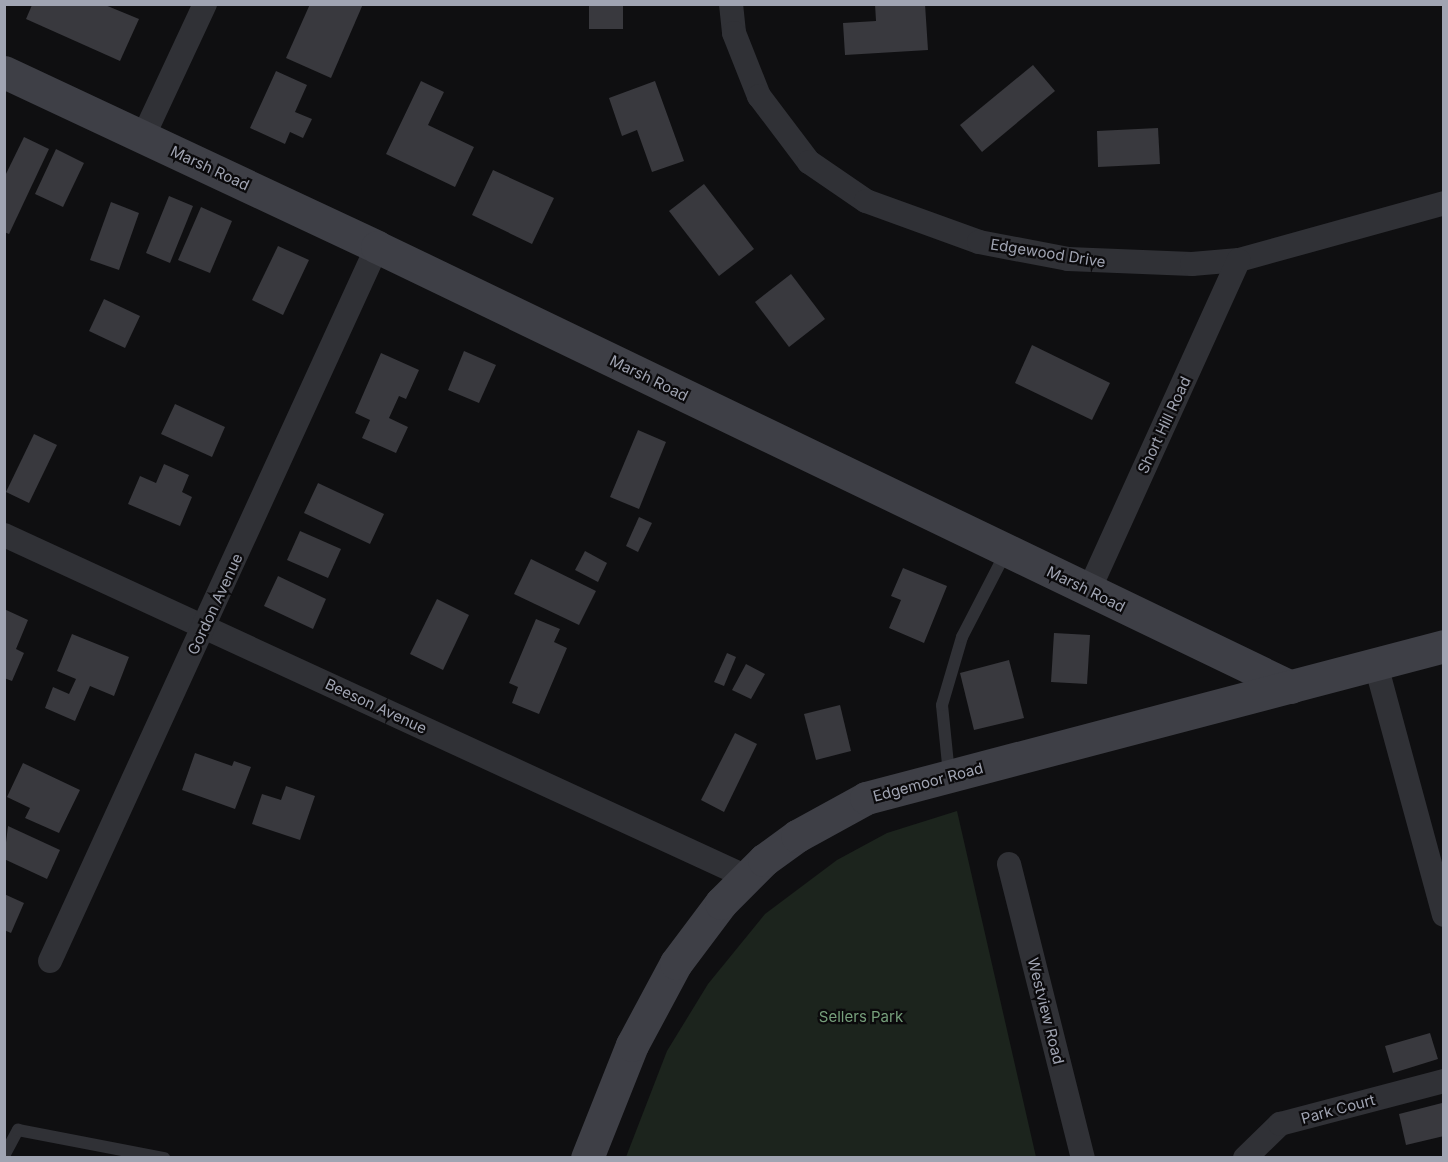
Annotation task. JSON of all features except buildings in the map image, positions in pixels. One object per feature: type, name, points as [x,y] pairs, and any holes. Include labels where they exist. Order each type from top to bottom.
[{"type":"main road","name":"Marsh Road","points":[[4,72],[377,247],[1291,687]]},
{"type":"main road","name":"Edgemoor Road","points":[[587,1158],[651,1006],[697,932],[747,877],[797,836],[866,798],[1443,646]]},
{"type":"street","points":[[143,137],[205,4]]},
{"type":"street","name":"Edgewood Drive","points":[[731,4],[745,64],[759,96],[783,133],[809,162],[866,201],[937,229],[1023,252],[1151,265],[1239,260],[1443,203]]},
{"type":"street","name":"Gordon Avenue","points":[[50,961],[205,628],[377,247]]},
{"type":"street","name":"Short Hill Road","points":[[1089,590],[1239,260]]},
{"type":"street","name":"Beeson Avenue","points":[[4,535],[747,877]]},
{"type":"street","points":[[1376,665],[1438,872],[1443,915]]},
{"type":"street","name":"Westview Road","points":[[1009,864],[1083,1158]]},
{"type":"street","name":"Park Court","points":[[1245,1158],[1280,1124],[1443,1081]]},
{"type":"lane","points":[[950,775],[942,705],[962,638],[1006,550]]},
{"type":"lane","points":[[4,1156],[18,1130],[164,1158]]},
{"type":"green space","name":"Sellers Park","points":[[957,811],[1036,1157],[626,1157],[667,1051],[708,984],[765,914],[837,860],[887,833]]}]
